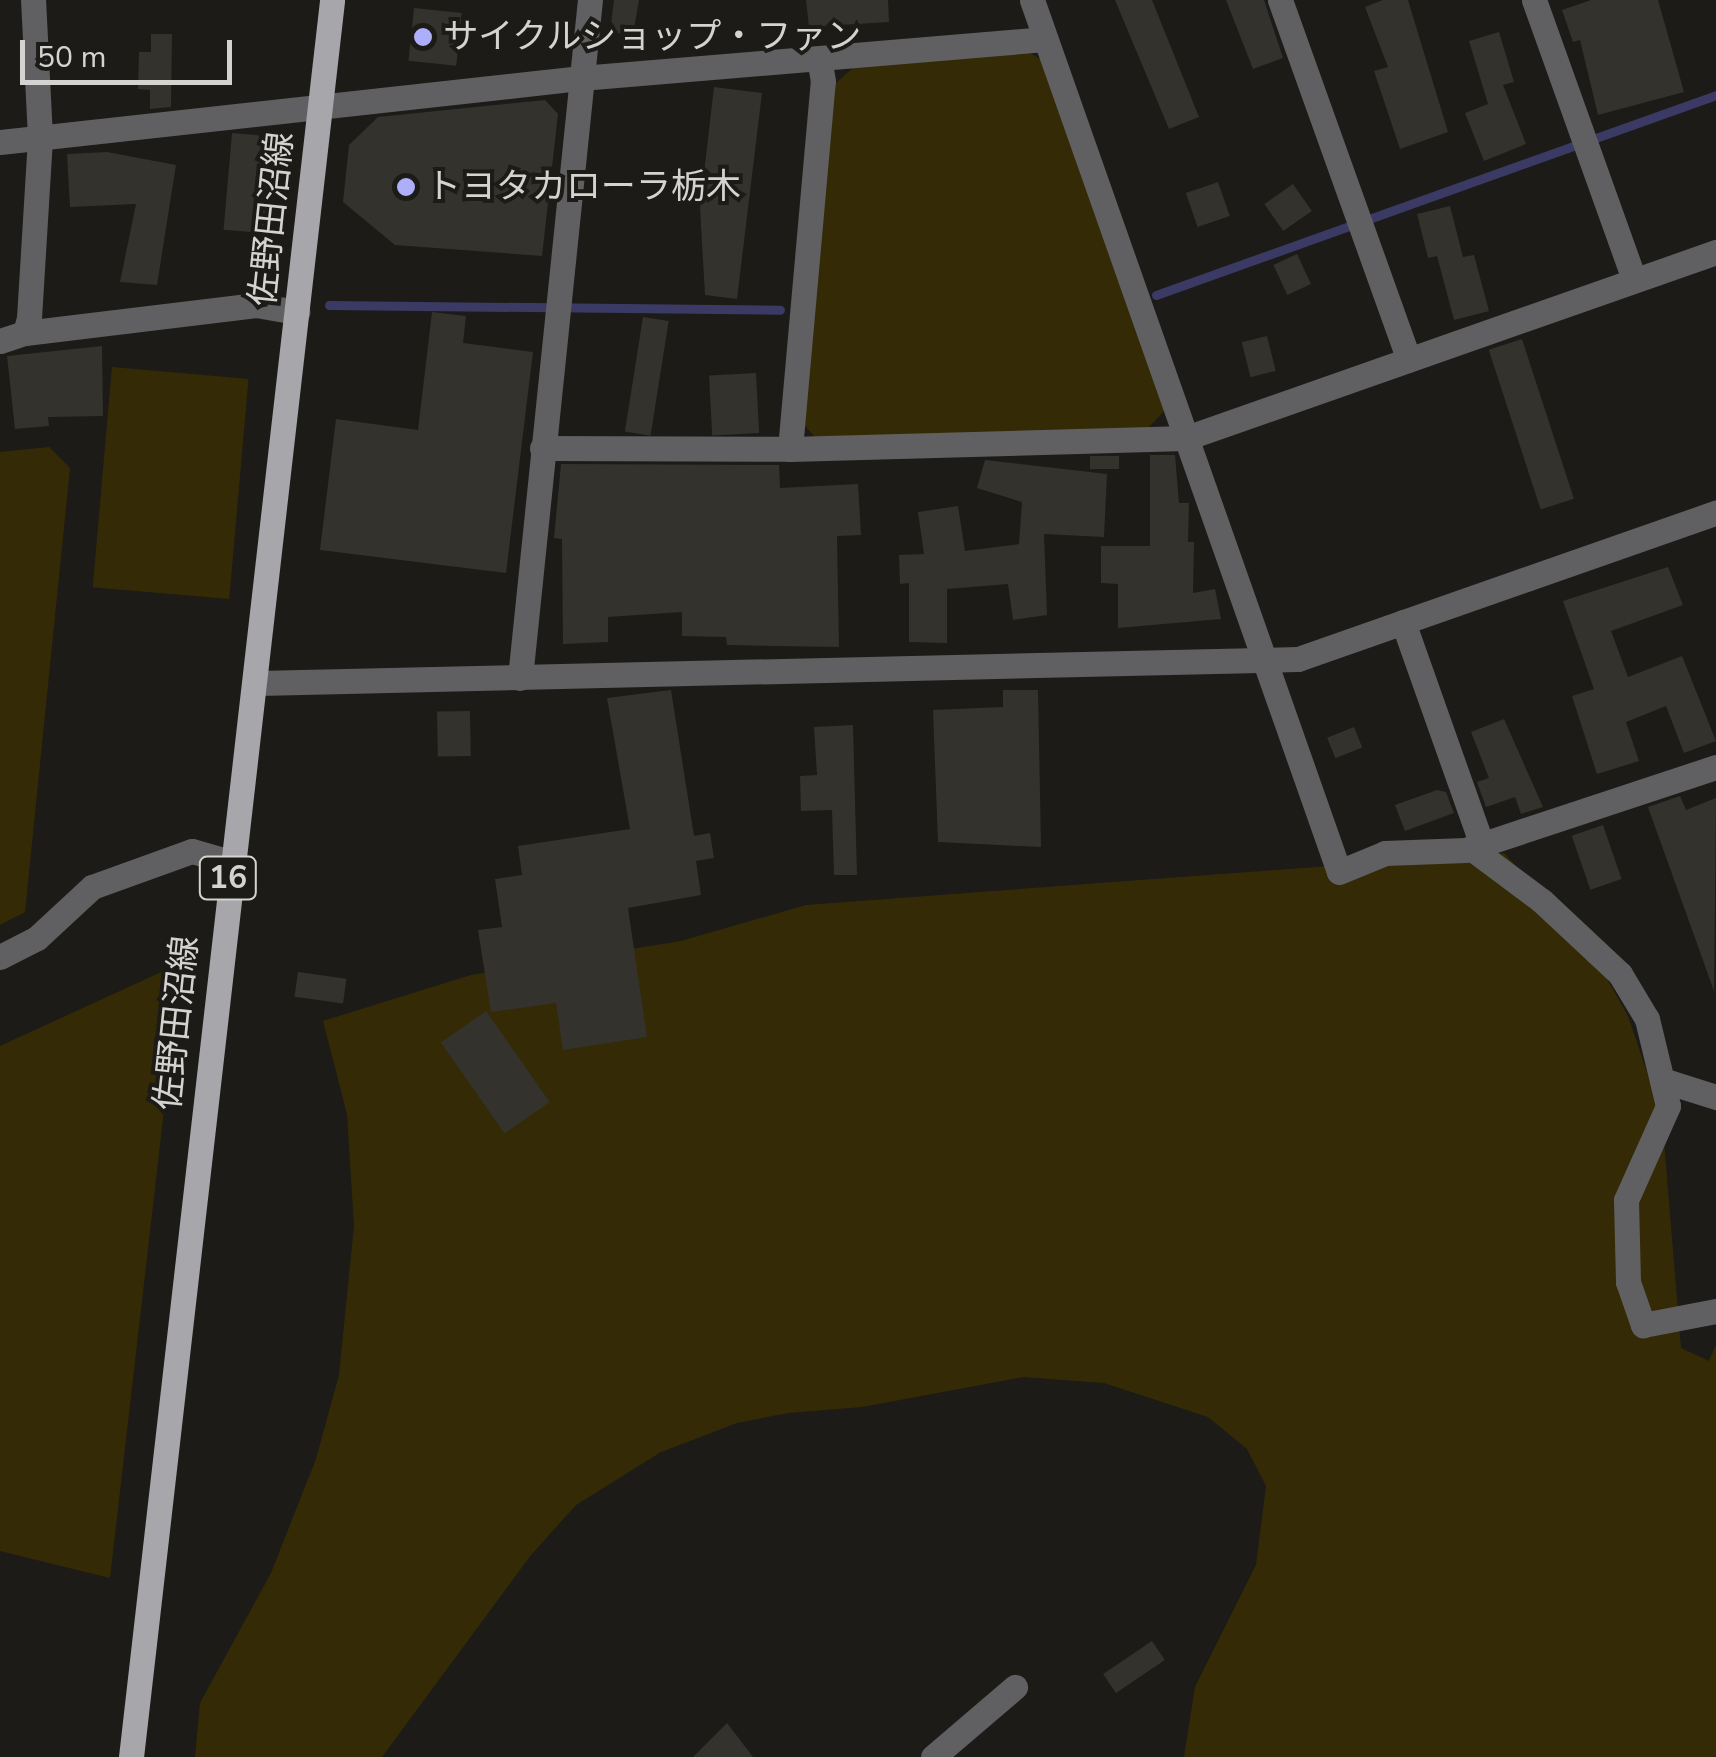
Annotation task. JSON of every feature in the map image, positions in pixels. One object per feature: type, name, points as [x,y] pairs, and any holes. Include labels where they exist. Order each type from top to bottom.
[{"type":"main road","name":"佐野田沼線","points":[[131,1757],[230,862],[258,683],[332,0]]},
{"type":"street","points":[[33,0],[40,137],[12,337],[256,305],[297,312]]},
{"type":"street","points":[[520,678],[590,0]]},
{"type":"street","points":[[1032,0],[1340,872],[1385,854],[1476,846],[1716,766]]},
{"type":"street","points":[[1280,0],[1409,360]]},
{"type":"street","points":[[1534,0],[1634,280]]},
{"type":"street","points":[[0,142],[320,103],[1046,39]]},
{"type":"street","points":[[790,450],[823,81],[820,59]]},
{"type":"street","points":[[542,448],[790,450],[1186,438],[1716,252]]},
{"type":"street","points":[[258,683],[1298,659],[1716,512]]},
{"type":"street","points":[[1403,622],[1476,846],[1620,974],[1647,1018],[1668,1106],[1626,1200],[1628,1282],[1642,1324],[1716,1311]]},
{"type":"street","points":[[0,957],[37,938],[92,887],[192,850],[230,862]]},
{"type":"street","points":[[1662,1080],[1716,1097]]},
{"type":"street","points":[[933,1757],[1015,1686]]},
{"type":"shaded area","points":[[1023,49],[1047,63],[1166,409],[1147,429],[815,437],[800,420],[835,84],[854,67]]},
{"type":"shaded area","points":[[112,367],[248,379],[229,599],[93,587]]},
{"type":"shaded area","points":[[49,447],[70,468],[25,912],[0,925],[0,452]]},
{"type":"shaded area","points":[[1504,853],[1588,945],[1628,1016],[1662,1117],[1681,1348],[1709,1361],[1716,1345],[1716,1757],[1184,1757],[1195,1687],[1256,1565],[1266,1486],[1247,1449],[1208,1417],[1104,1383],[1023,1377],[862,1407],[788,1413],[737,1423],[661,1452],[576,1505],[531,1555],[382,1757],[195,1757],[200,1703],[271,1573],[316,1459],[339,1375],[354,1226],[347,1114],[323,1021],[471,975],[681,941],[806,905]]},
{"type":"shaded area","points":[[181,963],[110,1578],[0,1551],[0,1046]]},
{"type":"building","points":[[614,0],[639,0],[633,35],[610,32]]},
{"type":"building","points":[[806,0],[888,0],[889,22],[809,27]]},
{"type":"building","points":[[1115,0],[1152,0],[1199,117],[1169,129]]},
{"type":"building","points":[[1226,0],[1264,0],[1283,58],[1253,69]]},
{"type":"building","points":[[1383,0],[1408,0],[1448,132],[1400,149],[1374,71],[1388,67],[1365,7]]},
{"type":"building","points":[[1591,0],[1658,0],[1684,92],[1598,115],[1580,40],[1573,42],[1562,10]]},
{"type":"building","points":[[414,8],[462,13],[456,66],[408,61]]},
{"type":"building","points":[[1499,32],[1514,82],[1503,85],[1526,144],[1484,161],[1465,113],[1488,104],[1469,41]]},
{"type":"building","points":[[151,34],[172,34],[171,107],[150,109],[150,90],[138,89],[139,52],[151,52]]},
{"type":"building","points":[[714,87],[762,93],[737,299],[705,295],[700,207]]},
{"type":"building","points":[[545,100],[558,114],[542,256],[395,245],[343,202],[349,145],[378,117]]},
{"type":"building","points":[[232,133],[278,137],[269,234],[224,230]]},
{"type":"building","points":[[107,152],[176,165],[157,285],[120,282],[136,204],[70,207],[67,154]]},
{"type":"building","points":[[1218,182],[1230,216],[1198,227],[1186,193]]},
{"type":"building","points":[[1293,184],[1312,211],[1283,231],[1264,204]]},
{"type":"building","points":[[1450,206],[1463,257],[1474,255],[1489,311],[1454,320],[1437,256],[1428,258],[1417,214]]},
{"type":"building","points":[[1297,254],[1311,284],[1287,295],[1273,265]]},
{"type":"building","points":[[432,312],[466,316],[463,343],[533,352],[506,573],[320,550],[336,419],[418,430]]},
{"type":"building","points":[[643,317],[669,321],[651,436],[625,432]]},
{"type":"building","points":[[1267,336],[1276,371],[1250,377],[1242,342]]},
{"type":"building","points":[[1522,339],[1574,499],[1541,510],[1489,350]]},
{"type":"building","points":[[102,346],[103,416],[48,417],[49,426],[15,429],[7,356]]},
{"type":"building","points":[[756,373],[759,433],[712,435],[709,375]]},
{"type":"building","points":[[1150,455],[1175,455],[1179,503],[1189,503],[1188,542],[1194,542],[1193,593],[1215,589],[1221,619],[1118,628],[1118,584],[1101,583],[1101,546],[1150,546]]},
{"type":"building","points":[[1090,456],[1119,456],[1119,469],[1090,469]]},
{"type":"building","points":[[985,460],[1107,474],[1104,537],[1044,534],[1047,615],[1013,620],[1008,584],[947,589],[947,643],[909,642],[909,583],[900,584],[899,555],[924,554],[918,512],[958,506],[965,551],[1019,544],[1022,502],[977,488]]},
{"type":"building","points":[[561,464],[779,465],[780,488],[858,484],[861,535],[837,536],[839,647],[727,645],[726,637],[682,636],[682,612],[608,617],[608,642],[563,644],[562,539],[554,538]]},
{"type":"building","points":[[1668,567],[1683,605],[1611,631],[1628,677],[1682,656],[1716,741],[1684,753],[1666,706],[1626,722],[1639,761],[1597,774],[1572,696],[1594,689],[1563,601]]},
{"type":"building","points":[[671,690],[694,836],[710,833],[714,858],[696,861],[701,895],[628,908],[647,1037],[563,1050],[556,1003],[491,1012],[478,930],[502,927],[495,879],[522,875],[518,846],[630,829],[607,698]]},
{"type":"building","points":[[1003,690],[1038,690],[1041,847],[938,842],[933,710],[1003,707]]},
{"type":"building","points":[[470,711],[471,756],[438,757],[437,712]]},
{"type":"building","points":[[1504,719],[1543,807],[1521,814],[1515,797],[1486,807],[1477,782],[1489,778],[1471,732]]},
{"type":"building","points":[[853,725],[857,875],[834,875],[832,810],[801,811],[800,776],[817,775],[814,727]]},
{"type":"building","points":[[1354,727],[1362,747],[1335,758],[1327,738]]},
{"type":"building","points":[[1437,790],[1446,792],[1454,813],[1405,831],[1395,805]]},
{"type":"building","points":[[1680,796],[1686,810],[1716,798],[1714,991],[1648,807]]},
{"type":"building","points":[[1603,825],[1622,879],[1590,890],[1572,836]]},
{"type":"building","points":[[298,972],[347,979],[343,1004],[295,997]]},
{"type":"building","points":[[486,1011],[550,1102],[505,1133],[441,1043]]},
{"type":"building","points":[[1152,1641],[1165,1660],[1116,1693],[1103,1674]]},
{"type":"building","points":[[727,1723],[753,1757],[693,1757]]},
{"type":"waterway","points":[[1156,295],[1716,95]]},
{"type":"waterway","points":[[329,305],[780,310]]},
{"type":"place","name":"サイクルショップ・ファン","points":[[423,37]]},
{"type":"place","name":"トヨタカローラ栃木","points":[[406,187]]}]
